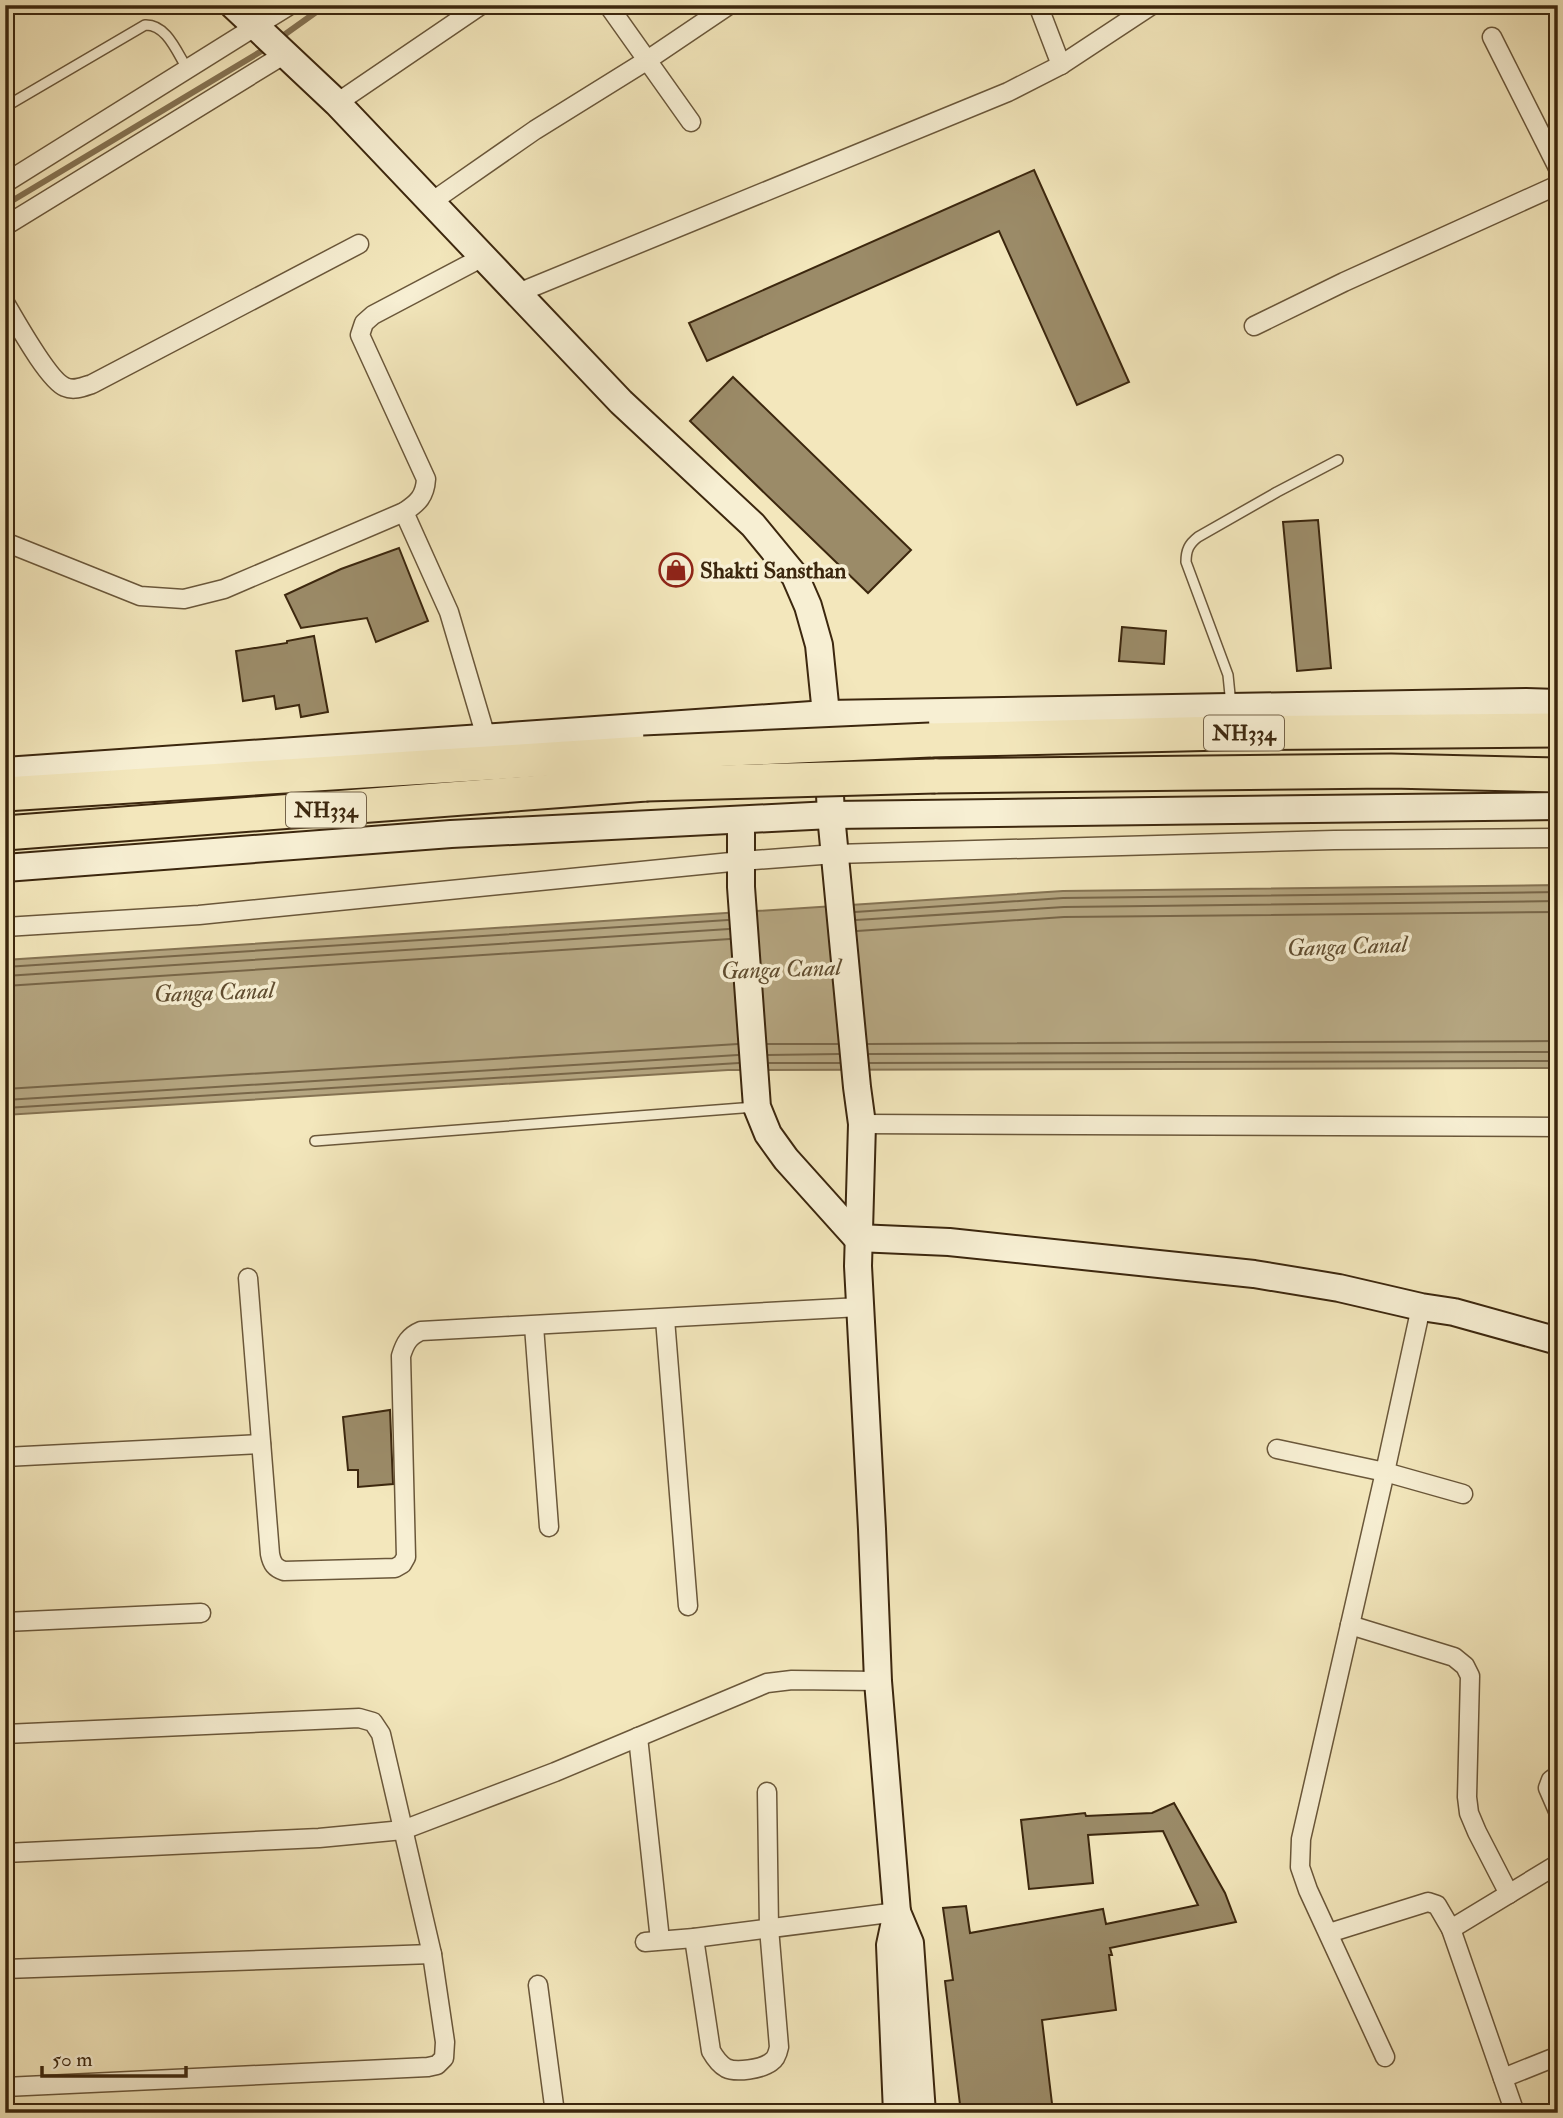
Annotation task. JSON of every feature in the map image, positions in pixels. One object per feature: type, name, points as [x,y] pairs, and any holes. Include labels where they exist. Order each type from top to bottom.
[{"type":"highway","name":"NH334","points":[[5,833],[930,740],[1224,733],[1558,730]]},
{"type":"highway","name":"NH334","points":[[5,794],[645,768],[935,776],[1391,771],[1558,775]]},
{"type":"street","points":[[233,5],[337,103],[621,402],[752,525],[795,576],[808,606],[819,645],[826,714],[831,815],[862,1124],[858,1238],[860,1307],[878,1681],[897,1912],[890,1945],[897,2113]]},
{"type":"street","points":[[5,183],[290,5]]},
{"type":"street","points":[[337,103],[481,5]]},
{"type":"street","points":[[608,5],[691,122]]},
{"type":"street","points":[[430,203],[535,130],[646,61],[729,5]]},
{"type":"street","points":[[1038,5],[1061,65]]},
{"type":"street","points":[[518,293],[1008,92],[1061,65],[1152,5]]},
{"type":"street","points":[[1492,37],[1558,168]]},
{"type":"street","points":[[5,226],[285,54]]},
{"type":"street","points":[[1254,326],[1558,185]]},
{"type":"street","points":[[5,303],[52,378],[65,387],[78,389],[359,244]]},
{"type":"street","points":[[5,542],[141,596],[184,599],[224,589],[404,512],[417,503],[425,492],[426,479],[360,335],[364,323],[373,315],[483,257]]},
{"type":"street","points":[[404,512],[449,612],[486,737]]},
{"type":"street","points":[[5,771],[826,714],[1558,703]]},
{"type":"street","points":[[5,868],[451,834],[831,815],[1558,806]]},
{"type":"street","points":[[741,820],[741,874],[756,1098],[768,1134],[786,1159],[858,1238],[949,1242],[1254,1273],[1454,1312],[1558,1341]]},
{"type":"street","points":[[5,927],[741,874],[835,854],[1334,840],[1558,838]]},
{"type":"street","points":[[862,1124],[1558,1127]]},
{"type":"street","points":[[248,1278],[270,1554],[272,1563],[277,1569],[284,1571],[395,1568],[402,1564],[406,1557],[401,1356],[412,1335],[421,1331],[860,1307]]},
{"type":"street","points":[[1385,2057],[1300,1867],[1301,1839],[1421,1307]]},
{"type":"street","points":[[665,1319],[688,1606]]},
{"type":"street","points":[[534,1326],[549,1527]]},
{"type":"street","points":[[5,1457],[261,1444]]},
{"type":"street","points":[[1276,1449],[1385,1472],[1463,1494]]},
{"type":"street","points":[[5,1622],[201,1613]]},
{"type":"street","points":[[1350,1625],[1454,1657],[1465,1666],[1470,1676],[1467,1790],[1469,1813],[1509,1894]]},
{"type":"street","points":[[5,1853],[319,1838],[403,1830],[543,1777],[767,1683],[792,1680],[878,1681]]},
{"type":"street","points":[[5,1734],[359,1718],[373,1722],[381,1734],[432,1954],[445,2042],[444,2057],[437,2065],[5,2087]]},
{"type":"street","points":[[638,1737],[653,1941],[897,1912]]},
{"type":"street","points":[[1558,1775],[1551,1780],[1548,1788],[1558,1811]]},
{"type":"street","points":[[694,1938],[711,2050],[723,2066],[733,2070],[763,2066],[771,2062],[779,2047],[769,1928],[767,1792]]},
{"type":"street","points":[[1451,1929],[1558,1864]]},
{"type":"street","points":[[1329,1933],[1428,1902],[1437,1905],[1451,1929],[1515,2113]]},
{"type":"street","points":[[897,1912],[910,1943],[922,2113]]},
{"type":"street","points":[[5,1969],[432,1954]]},
{"type":"street","points":[[538,1985],[555,2113]]},
{"type":"street","points":[[1503,2078],[1558,2056]]},
{"type":"lane","points":[[5,107],[145,25],[162,29],[188,70]]},
{"type":"lane","points":[[1232,707],[1228,674],[1185,562],[1186,552],[1198,537],[1338,460]]},
{"type":"lane","points":[[315,1141],[756,1098]]},
{"type":"water","name":"Ganga Canal","points":[[1558,885],[1558,1068],[728,1070],[5,1115],[5,960],[1063,891]]},
{"type":"building","points":[[1034,170],[1129,382],[1077,405],[999,231],[707,361],[689,323]]},
{"type":"building","points":[[733,377],[911,550],[868,593],[690,421]]},
{"type":"building","points":[[1318,520],[1331,668],[1297,671],[1283,522]]},
{"type":"building","points":[[399,548],[428,621],[376,642],[367,618],[301,628],[285,595],[341,569]]},
{"type":"building","points":[[1122,627],[1166,631],[1164,664],[1119,661]]},
{"type":"building","points":[[314,636],[328,712],[301,717],[299,705],[276,709],[274,696],[243,701],[236,651]]},
{"type":"building","points":[[390,1410],[393,1484],[358,1487],[358,1470],[348,1470],[343,1417]]},
{"type":"building","points":[[1174,1803],[1225,1893],[1236,1922],[1110,1948],[1116,2010],[1042,2020],[1053,2112],[961,2113],[945,1981],[953,1980],[943,1908],[966,1906],[970,1933],[1103,1909],[1106,1924],[1198,1905],[1163,1831],[1088,1835],[1093,1883],[1029,1889],[1021,1820],[1085,1813],[1086,1816],[1152,1813]]},
{"type":"waterway","points":[[284,35],[326,5]]},
{"type":"waterway","points":[[5,205],[265,49]]},
{"type":"place","name":"Shakti Sansthan","points":[[676,570]]}]
